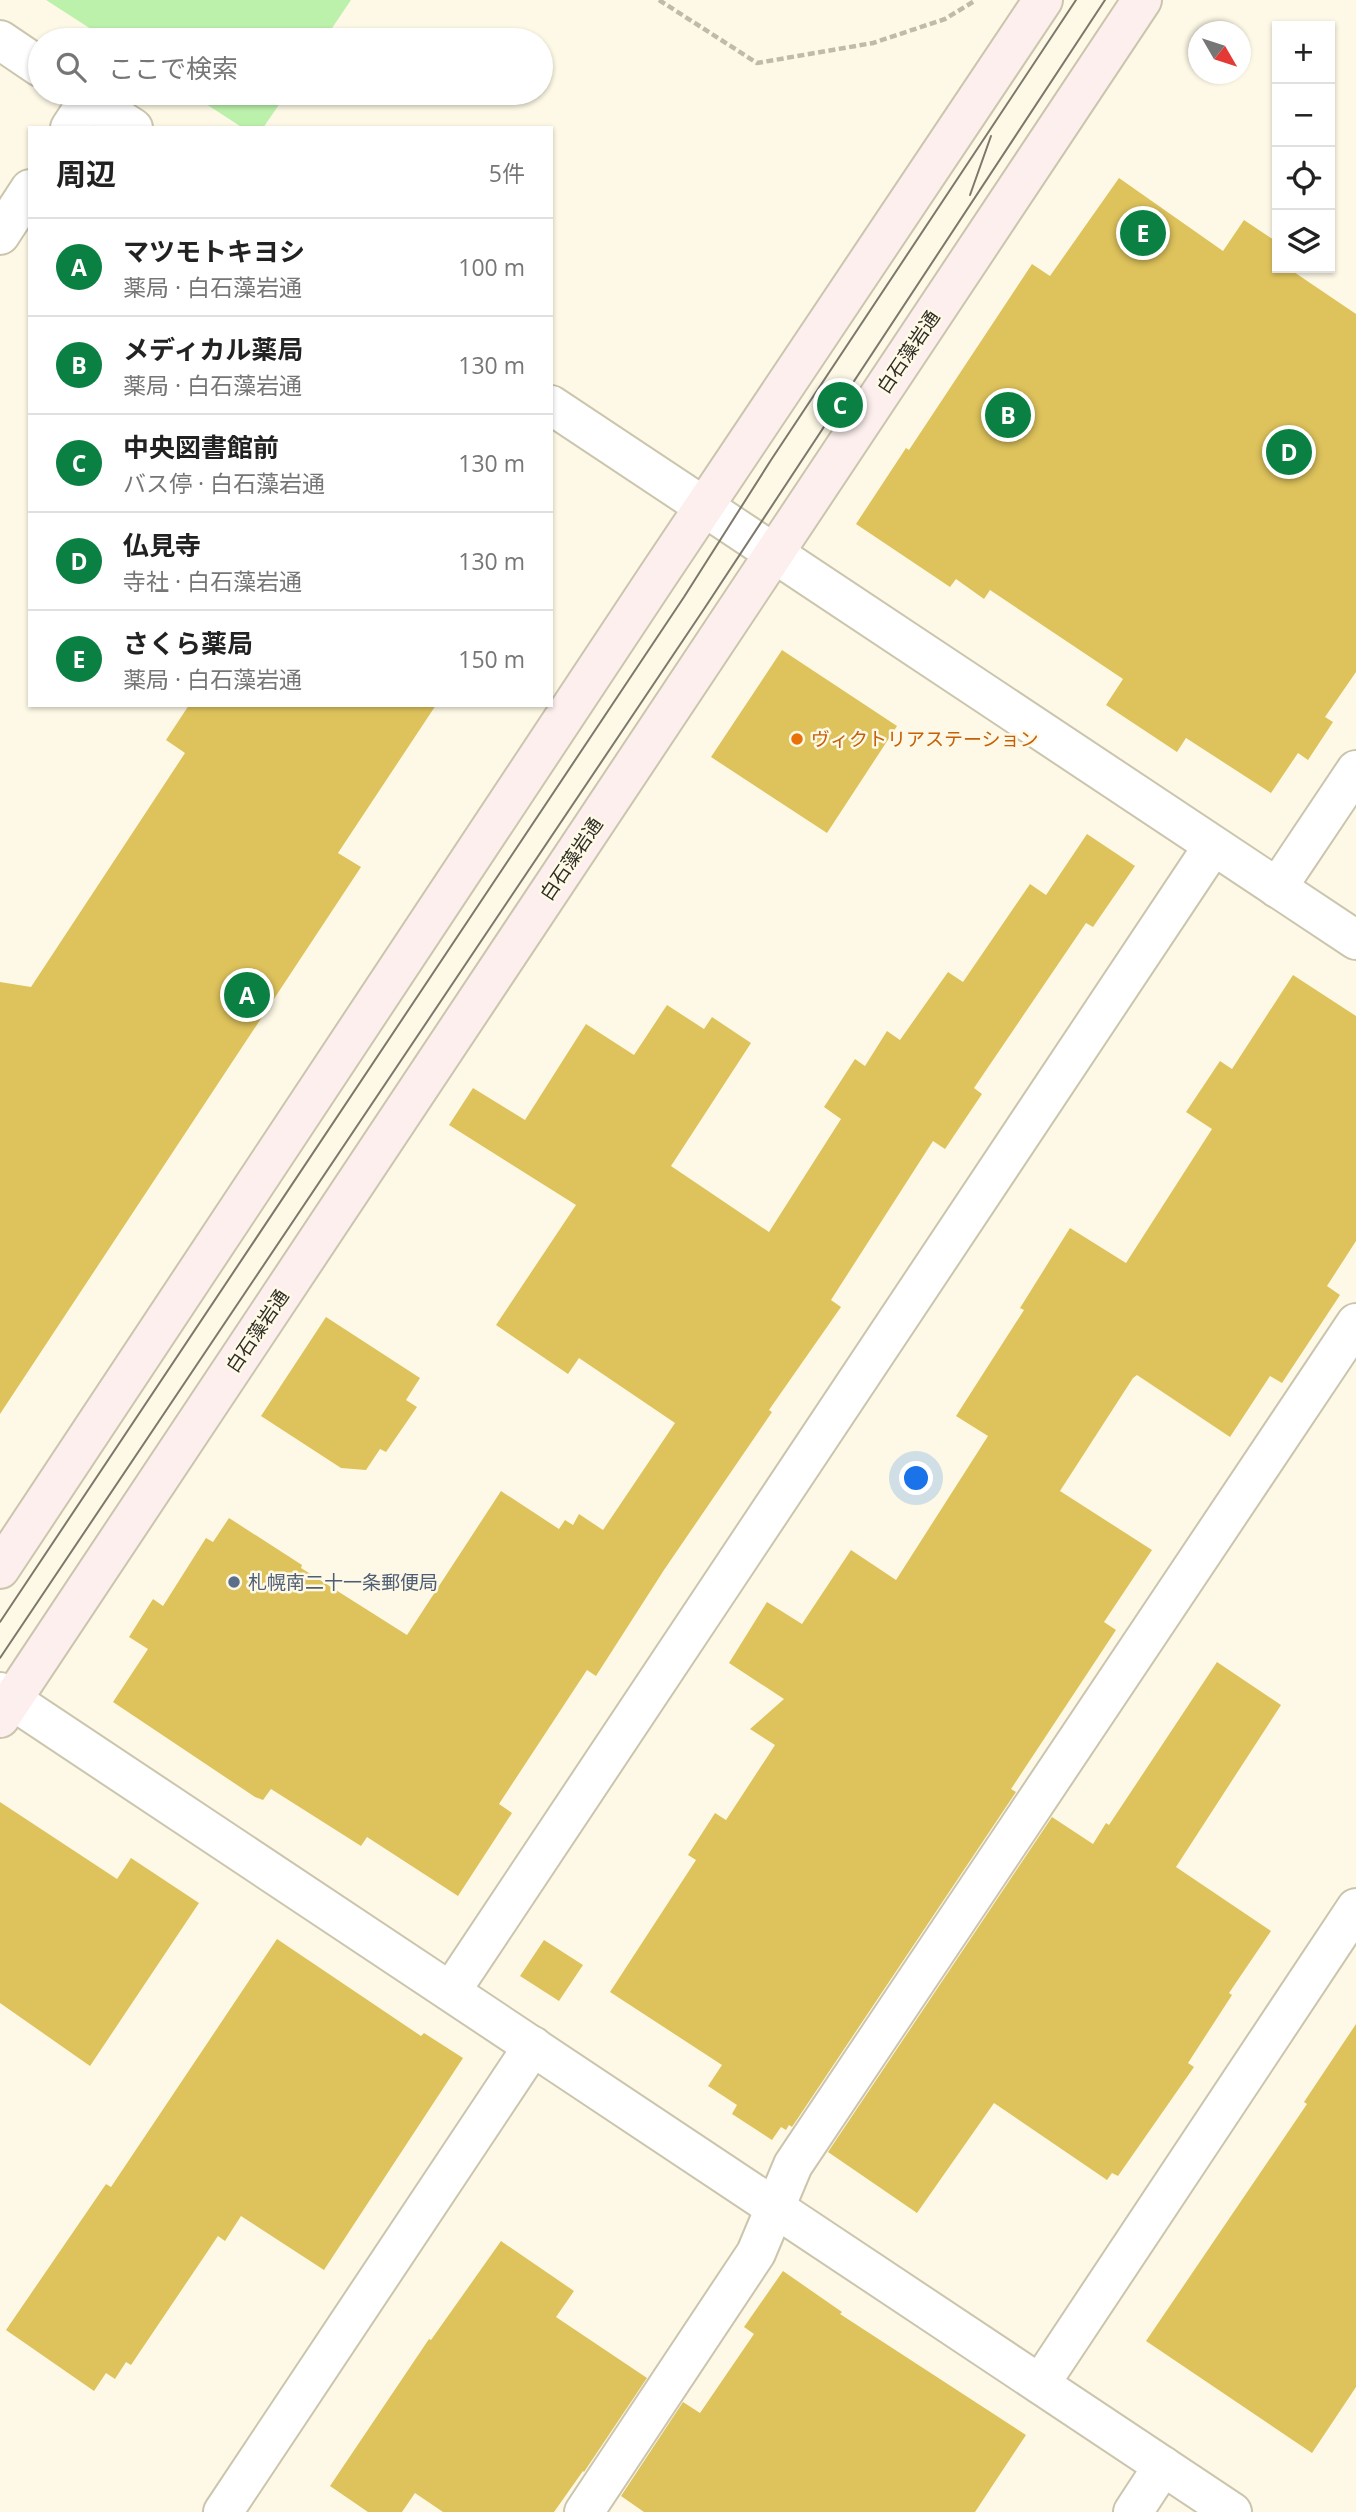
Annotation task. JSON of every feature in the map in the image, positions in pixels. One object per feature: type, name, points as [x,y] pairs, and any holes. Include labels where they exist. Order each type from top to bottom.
[{"type":"main road","points":[[0,1569],[1043,0]]},
{"type":"main road","name":"白石藻岩通","points":[[4,1704],[1142,0]]},
{"type":"street","points":[[0,40],[28,58]]},
{"type":"street","points":[[80,107],[128,126]]},
{"type":"street","points":[[0,235],[28,192]]},
{"type":"street","points":[[553,406],[1356,940]]},
{"type":"street","points":[[1277,888],[1356,770]]},
{"type":"street","points":[[451,1991],[1213,846]]},
{"type":"street","points":[[584,2512],[756,2253],[793,2165],[1356,1323]]},
{"type":"street","points":[[4,1704],[451,1991],[1232,2512]]},
{"type":"street","points":[[1040,2384],[1356,1908]]},
{"type":"street","points":[[223,2512],[533,2046]]},
{"type":"street","points":[[1133,2512],[1163,2466]]},
{"type":"path","points":[[659,0],[757,64],[873,43],[945,19],[976,0]]},
{"type":"green space","points":[[46,0],[351,0],[332,28],[89,28]]},
{"type":"green space","points":[[208,105],[279,105],[264,126],[240,126]]},
{"type":"building","points":[[1119,178],[1223,251],[1244,220],[1272,239],[1272,273],[1295,273],[1356,314],[1356,672],[1325,717],[1333,722],[1308,760],[1298,753],[1271,793],[1186,738],[1177,752],[1106,705],[1123,679],[990,590],[984,599],[956,579],[950,587],[856,524],[906,448],[909,450],[1032,264],[1050,276]]},
{"type":"building","points":[[782,650],[897,726],[827,833],[711,757]]},
{"type":"building","points":[[188,707],[435,707],[338,853],[361,867],[0,1414],[0,982],[31,987],[185,753],[166,740]]},
{"type":"building","points":[[1087,834],[1135,866],[1093,927],[1086,923],[974,1088],[982,1094],[945,1149],[933,1141],[831,1300],[841,1307],[769,1410],[772,1412],[664,1570],[596,1676],[587,1670],[499,1804],[512,1813],[458,1896],[367,1837],[361,1846],[271,1789],[263,1800],[255,1797],[113,1702],[148,1649],[129,1637],[153,1599],[163,1606],[206,1538],[213,1542],[229,1518],[302,1565],[301,1568],[407,1635],[501,1491],[559,1529],[565,1520],[573,1525],[579,1514],[603,1530],[675,1423],[579,1358],[568,1374],[496,1325],[576,1205],[449,1125],[473,1088],[525,1120],[586,1024],[634,1055],[667,1005],[704,1029],[712,1017],[751,1043],[671,1166],[769,1232],[841,1119],[824,1107],[855,1059],[865,1066],[887,1031],[900,1040],[948,972],[963,982],[1030,884],[1046,895]]},
{"type":"building","points":[[1293,975],[1356,1016],[1356,1241],[1327,1286],[1340,1295],[1282,1383],[1270,1376],[1230,1437],[1137,1375],[1133,1378],[1060,1491],[1152,1550],[1104,1622],[1116,1630],[1011,1789],[1016,1792],[792,2127],[789,2125],[786,2130],[781,2127],[772,2140],[732,2114],[737,2105],[708,2086],[722,2065],[610,1992],[696,1860],[688,1855],[715,1813],[726,1820],[775,1745],[750,1729],[784,1699],[729,1663],[767,1602],[802,1624],[851,1550],[896,1580],[988,1436],[956,1416],[1024,1310],[1020,1308],[1070,1228],[1126,1263],[1212,1129],[1186,1112],[1220,1061],[1232,1069]]},
{"type":"building","points":[[326,1317],[420,1378],[406,1400],[417,1407],[386,1452],[380,1449],[366,1470],[341,1468],[261,1416]]},
{"type":"building","points":[[1217,1662],[1281,1705],[1176,1867],[1271,1931],[1229,1993],[1232,1995],[1188,2063],[1194,2067],[1118,2176],[1112,2173],[1107,2180],[994,2103],[917,2213],[828,2152],[1052,1817],[1093,1844],[1106,1823],[1109,1825]]},
{"type":"building","points":[[0,1802],[117,1879],[131,1858],[199,1903],[90,2066],[0,2003]]},
{"type":"building","points":[[277,1939],[421,2036],[424,2033],[463,2058],[324,2270],[241,2216],[225,2241],[218,2236],[131,2365],[126,2362],[115,2379],[106,2373],[94,2391],[6,2330],[106,2184],[111,2187]]},
{"type":"building","points":[[544,1940],[583,1965],[559,2001],[520,1976]]},
{"type":"building","points":[[1356,2024],[1356,2387],[1312,2453],[1146,2341],[1307,2104],[1304,2102]]},
{"type":"building","points":[[501,2241],[574,2291],[556,2317],[647,2378],[554,2512],[443,2512],[415,2493],[402,2512],[368,2512],[330,2486],[429,2339],[431,2340]]},
{"type":"building","points":[[783,2271],[842,2312],[840,2314],[1026,2435],[975,2512],[644,2512],[621,2496],[683,2402],[700,2413],[754,2334],[744,2327]]},
{"type":"tram line","points":[[0,1622],[684,597],[771,460],[1076,0]]},
{"type":"tram line","points":[[0,1658],[704,609],[1105,0]]},
{"type":"tram line","points":[[970,195],[991,136]]},
{"type":"place","name":"さくら薬局","points":[[1143,233]]},
{"type":"place","name":"中央図書館前","points":[[840,405]]},
{"type":"place","name":"メディカル薬局","points":[[1008,415]]},
{"type":"place","name":"仏見寺","points":[[1289,452]]},
{"type":"place","name":"ヴィクトリアステーション","points":[[797,739]]},
{"type":"place","name":"マツモトキヨシ","points":[[247,995]]},
{"type":"place","name":"札幌南二十一条郵便局","points":[[234,1582]]}]
